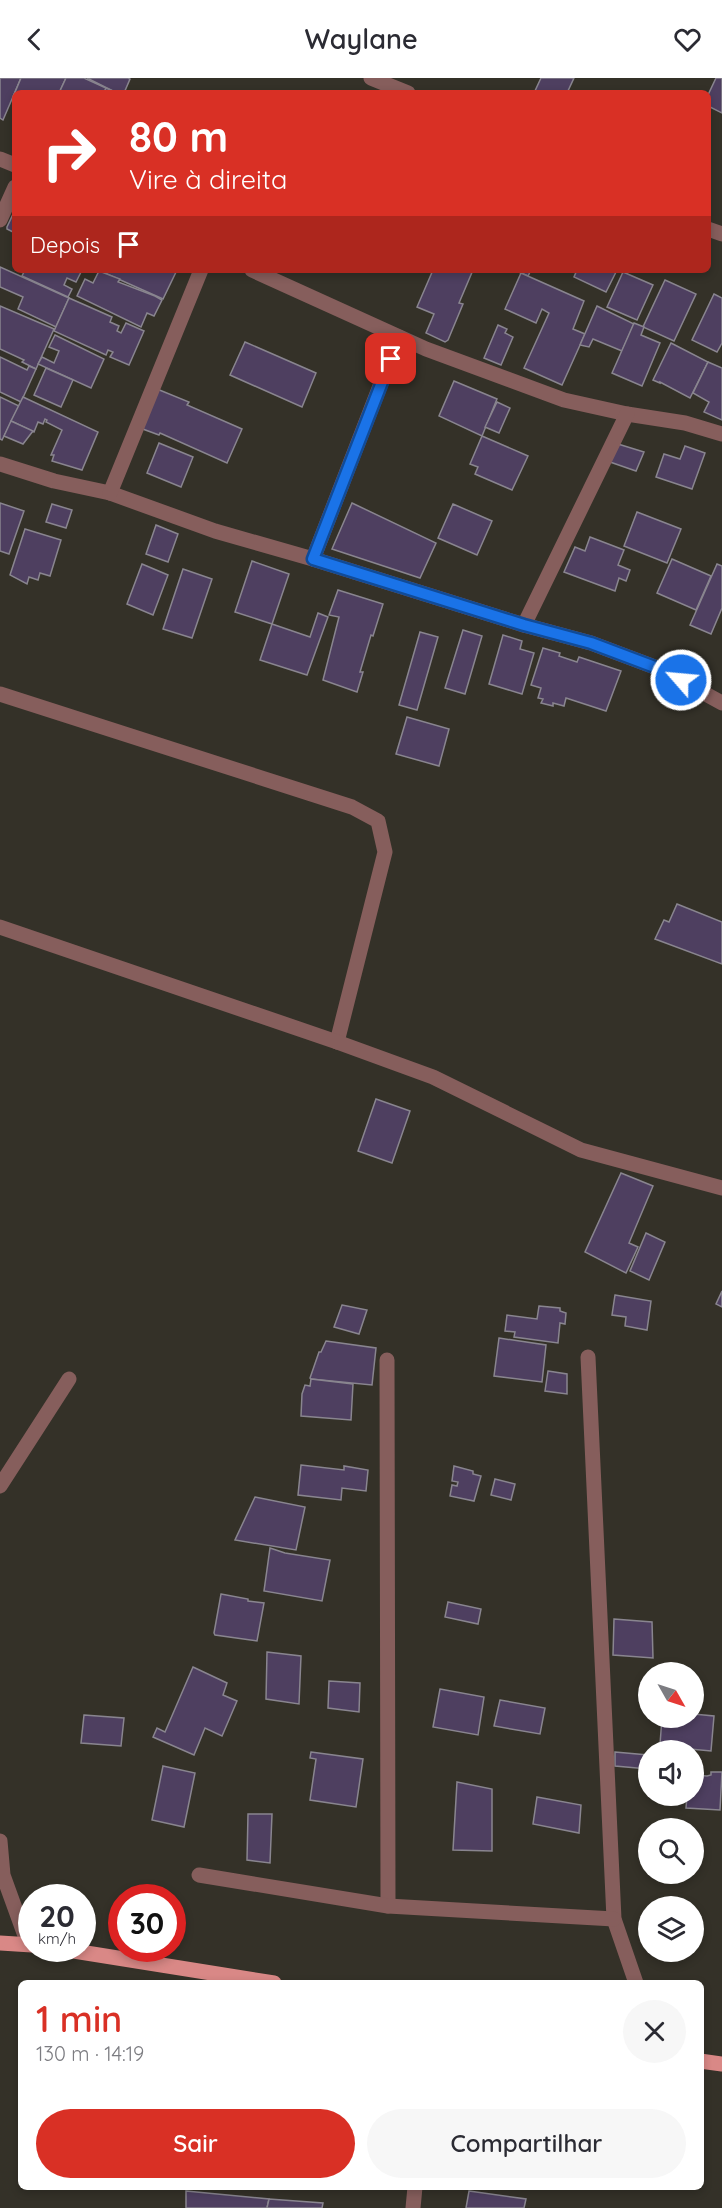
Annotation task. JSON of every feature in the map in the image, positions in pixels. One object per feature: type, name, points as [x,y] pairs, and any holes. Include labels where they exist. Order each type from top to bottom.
[{"type":"main road","points":[[0,1943],[18,1944]]},
{"type":"main road","points":[[96,1955],[255,1980]]},
{"type":"main road","points":[[704,2062],[722,2064]]},
{"type":"street","points":[[371,78],[401,90]]},
{"type":"street","points":[[0,220],[12,194]]},
{"type":"street","points":[[110,493],[200,273]]},
{"type":"street","points":[[259,273],[426,349],[564,400],[627,414],[685,423],[722,434]]},
{"type":"street","points":[[313,559],[399,337]]},
{"type":"street","points":[[524,625],[627,414]]},
{"type":"street","points":[[0,464],[54,481],[110,493],[214,531],[313,559],[524,625],[591,643],[650,665],[722,703]]},
{"type":"street","points":[[0,694],[352,807],[378,821],[385,852],[337,1042]]},
{"type":"street","points":[[0,927],[433,1077],[581,1150],[722,1188]]},
{"type":"street","points":[[588,1357],[614,1920],[635,1980]]},
{"type":"street","points":[[387,1360],[388,1906]]},
{"type":"street","points":[[0,1486],[69,1379]]},
{"type":"street","points":[[0,1841],[3,1875],[18,1914]]},
{"type":"street","points":[[199,1875],[388,1906],[614,1920]]},
{"type":"street","points":[[413,2208],[416,2190]]},
{"type":"building","points":[[0,78],[21,78],[16,90],[12,90],[12,99],[3,120],[0,118]]},
{"type":"building","points":[[21,78],[66,78],[60,90],[16,90]]},
{"type":"building","points":[[66,78],[84,78],[106,88],[105,90],[60,90]]},
{"type":"building","points":[[87,78],[130,79],[125,90],[111,90]]},
{"type":"building","points":[[541,78],[574,78],[568,90],[535,90]]},
{"type":"building","points":[[716,78],[722,78],[722,113],[711,108],[710,90]]},
{"type":"building","points":[[12,216],[12,232],[7,227]]},
{"type":"building","points":[[0,267],[69,298],[56,327],[18,309],[23,297],[0,287]]},
{"type":"building","points":[[24,273],[80,273],[76,282],[67,278],[64,285],[72,289],[68,297],[22,276]]},
{"type":"building","points":[[98,273],[104,273],[120,279],[118,282],[162,300],[154,316],[147,313],[141,327],[77,296],[85,279],[93,283]]},
{"type":"building","points":[[105,273],[176,273],[163,299]]},
{"type":"building","points":[[432,273],[472,273],[459,303],[463,304],[448,340],[445,342],[426,333],[434,314],[417,307]]},
{"type":"building","points":[[521,273],[584,301],[573,329],[585,334],[562,385],[524,368],[549,313],[542,309],[536,323],[505,309]]},
{"type":"building","points":[[576,273],[616,273],[606,292],[574,277]]},
{"type":"building","points":[[623,273],[653,285],[637,320],[607,307]]},
{"type":"building","points":[[665,280],[696,294],[674,341],[643,327]]},
{"type":"building","points":[[714,294],[722,298],[722,343],[717,352],[692,340]]},
{"type":"building","points":[[69,298],[112,317],[110,322],[119,326],[117,331],[121,333],[126,323],[144,331],[129,365],[110,357],[113,352],[108,350],[106,355],[54,331]]},
{"type":"building","points":[[0,306],[54,329],[36,369],[22,362],[24,360],[0,349]]},
{"type":"building","points":[[597,306],[634,324],[622,351],[593,339],[589,347],[580,345]]},
{"type":"building","points":[[634,323],[644,327],[641,335],[660,343],[642,386],[612,373]]},
{"type":"building","points":[[498,325],[507,329],[505,333],[513,337],[501,365],[484,358]]},
{"type":"building","points":[[55,335],[104,359],[91,388],[38,364],[42,357],[54,363],[59,351],[49,347]]},
{"type":"building","points":[[245,342],[316,373],[302,407],[230,375]]},
{"type":"building","points":[[671,343],[708,362],[690,398],[653,380]]},
{"type":"building","points":[[0,357],[27,370],[29,366],[36,369],[21,402],[0,392]]},
{"type":"building","points":[[708,362],[722,368],[722,420],[704,412],[709,402],[693,393]]},
{"type":"building","points":[[46,368],[73,380],[61,407],[34,395]]},
{"type":"building","points":[[454,381],[497,399],[482,436],[439,416]]},
{"type":"building","points":[[157,389],[189,402],[187,405],[242,429],[227,463],[160,433],[159,435],[140,428]]},
{"type":"building","points":[[0,397],[19,406],[2,440],[0,439]]},
{"type":"building","points":[[23,397],[98,432],[82,470],[52,461],[54,455],[51,455],[62,430],[46,422],[45,419],[43,424],[38,422],[34,432],[11,421]]},
{"type":"building","points":[[497,402],[510,408],[499,433],[485,427]]},
{"type":"building","points":[[11,421],[33,431],[23,444],[4,436]]},
{"type":"building","points":[[482,436],[528,456],[512,490],[475,474],[478,467],[470,464]]},
{"type":"building","points":[[159,443],[193,457],[181,487],[147,473]]},
{"type":"building","points":[[618,444],[644,452],[636,471],[610,462]]},
{"type":"building","points":[[685,446],[705,453],[692,489],[656,477],[664,454],[680,459]]},
{"type":"building","points":[[0,503],[24,511],[9,554],[0,551]]},
{"type":"building","points":[[352,503],[436,543],[420,578],[332,549]]},
{"type":"building","points":[[52,504],[72,510],[66,528],[46,522]]},
{"type":"building","points":[[453,504],[492,521],[477,555],[438,538]]},
{"type":"building","points":[[637,512],[681,529],[667,563],[624,546]]},
{"type":"building","points":[[156,525],[178,534],[168,562],[146,554]]},
{"type":"building","points":[[25,529],[61,540],[50,576],[40,573],[38,580],[29,577],[27,584],[10,575]]},
{"type":"building","points":[[590,537],[624,550],[618,565],[630,570],[626,581],[619,578],[615,591],[564,572],[575,547],[585,551]]},
{"type":"building","points":[[672,559],[711,576],[696,610],[657,593]]},
{"type":"building","points":[[252,561],[289,574],[272,624],[235,612]]},
{"type":"building","points":[[142,564],[168,575],[153,615],[127,604]]},
{"type":"building","points":[[717,564],[722,566],[722,608],[711,634],[690,625]]},
{"type":"building","points":[[183,569],[212,579],[192,638],[163,629]]},
{"type":"building","points":[[338,590],[383,604],[360,672],[363,672],[357,692],[323,680],[339,617],[329,615]]},
{"type":"building","points":[[318,613],[328,617],[307,675],[260,660],[272,624],[310,637]]},
{"type":"building","points":[[463,630],[482,636],[465,694],[445,688]]},
{"type":"building","points":[[420,632],[438,637],[417,710],[399,705]]},
{"type":"building","points":[[503,635],[522,641],[520,649],[534,653],[522,694],[489,684]]},
{"type":"building","points":[[543,648],[560,653],[559,656],[577,662],[579,657],[621,671],[606,711],[566,698],[564,706],[541,703],[543,699],[538,698],[541,688],[531,685]]},
{"type":"building","points":[[407,717],[449,729],[439,766],[396,754]]},
{"type":"building","points":[[677,904],[722,922],[722,964],[655,939],[664,920],[669,922]]},
{"type":"building","points":[[376,1099],[410,1111],[392,1163],[358,1151]]},
{"type":"building","points":[[621,1173],[653,1186],[629,1243],[638,1247],[626,1273],[585,1252]]},
{"type":"building","points":[[646,1233],[665,1242],[649,1280],[630,1271]]},
{"type":"building","points":[[722,1291],[722,1307],[716,1304]]},
{"type":"building","points":[[615,1295],[651,1301],[647,1330],[625,1326],[626,1317],[612,1315]]},
{"type":"building","points":[[342,1305],[367,1310],[359,1334],[334,1327]]},
{"type":"building","points":[[539,1306],[560,1308],[560,1311],[566,1313],[565,1324],[560,1323],[558,1343],[514,1337],[515,1332],[505,1331],[507,1315],[537,1319]]},
{"type":"building","points":[[499,1338],[546,1345],[542,1382],[494,1376]]},
{"type":"building","points":[[326,1341],[376,1348],[372,1385],[311,1379],[319,1352]]},
{"type":"building","points":[[548,1371],[567,1374],[567,1394],[545,1391]]},
{"type":"building","points":[[311,1379],[353,1384],[351,1420],[301,1416],[302,1394],[305,1385],[310,1386]]},
{"type":"building","points":[[301,1465],[344,1470],[344,1466],[368,1470],[366,1491],[342,1488],[341,1500],[298,1495]]},
{"type":"building","points":[[454,1466],[473,1471],[473,1474],[481,1476],[474,1501],[450,1496],[452,1485],[457,1486],[458,1482],[452,1481]]},
{"type":"building","points":[[495,1479],[515,1484],[511,1500],[491,1495]]},
{"type":"building","points":[[255,1497],[305,1507],[296,1550],[235,1540]]},
{"type":"building","points":[[270,1548],[285,1553],[330,1560],[322,1601],[264,1591]]},
{"type":"building","points":[[221,1594],[264,1603],[257,1641],[215,1635]]},
{"type":"building","points":[[448,1602],[481,1609],[478,1624],[445,1617]]},
{"type":"building","points":[[614,1619],[652,1622],[653,1658],[613,1655]]},
{"type":"building","points":[[267,1652],[301,1656],[299,1704],[266,1699]]},
{"type":"building","points":[[193,1667],[227,1683],[223,1695],[237,1701],[222,1736],[205,1728],[194,1755],[153,1737],[157,1728],[165,1732]]},
{"type":"building","points":[[329,1681],[360,1683],[359,1712],[328,1708]]},
{"type":"building","points":[[440,1689],[484,1697],[478,1735],[433,1727]]},
{"type":"building","points":[[500,1700],[545,1708],[540,1734],[494,1726]]},
{"type":"building","points":[[84,1715],[124,1718],[121,1746],[81,1743]]},
{"type":"building","points":[[704,1715],[714,1716],[711,1751],[704,1750],[704,1740],[660,1740],[661,1728],[704,1728]]},
{"type":"building","points":[[311,1752],[363,1759],[356,1807],[310,1800],[316,1759],[310,1758]]},
{"type":"building","points":[[615,1752],[638,1754],[638,1768],[615,1766]]},
{"type":"building","points":[[163,1766],[195,1773],[184,1827],[152,1820]]},
{"type":"building","points":[[711,1772],[722,1772],[720,1810],[686,1808],[686,1806],[704,1806],[704,1776],[711,1775]]},
{"type":"building","points":[[457,1782],[492,1789],[492,1851],[453,1850]]},
{"type":"building","points":[[537,1797],[581,1805],[579,1833],[533,1824]]},
{"type":"building","points":[[248,1814],[272,1814],[270,1863],[247,1860]]},
{"type":"building","points":[[186,2191],[269,2199],[267,2208],[186,2208]]},
{"type":"building","points":[[469,2191],[526,2199],[524,2208],[466,2208]]},
{"type":"building","points":[[269,2199],[323,2203],[322,2208],[267,2208]]},
{"type":"route","points":[[391,359],[313,559],[524,625],[591,643],[660,669],[681,680]]}]
